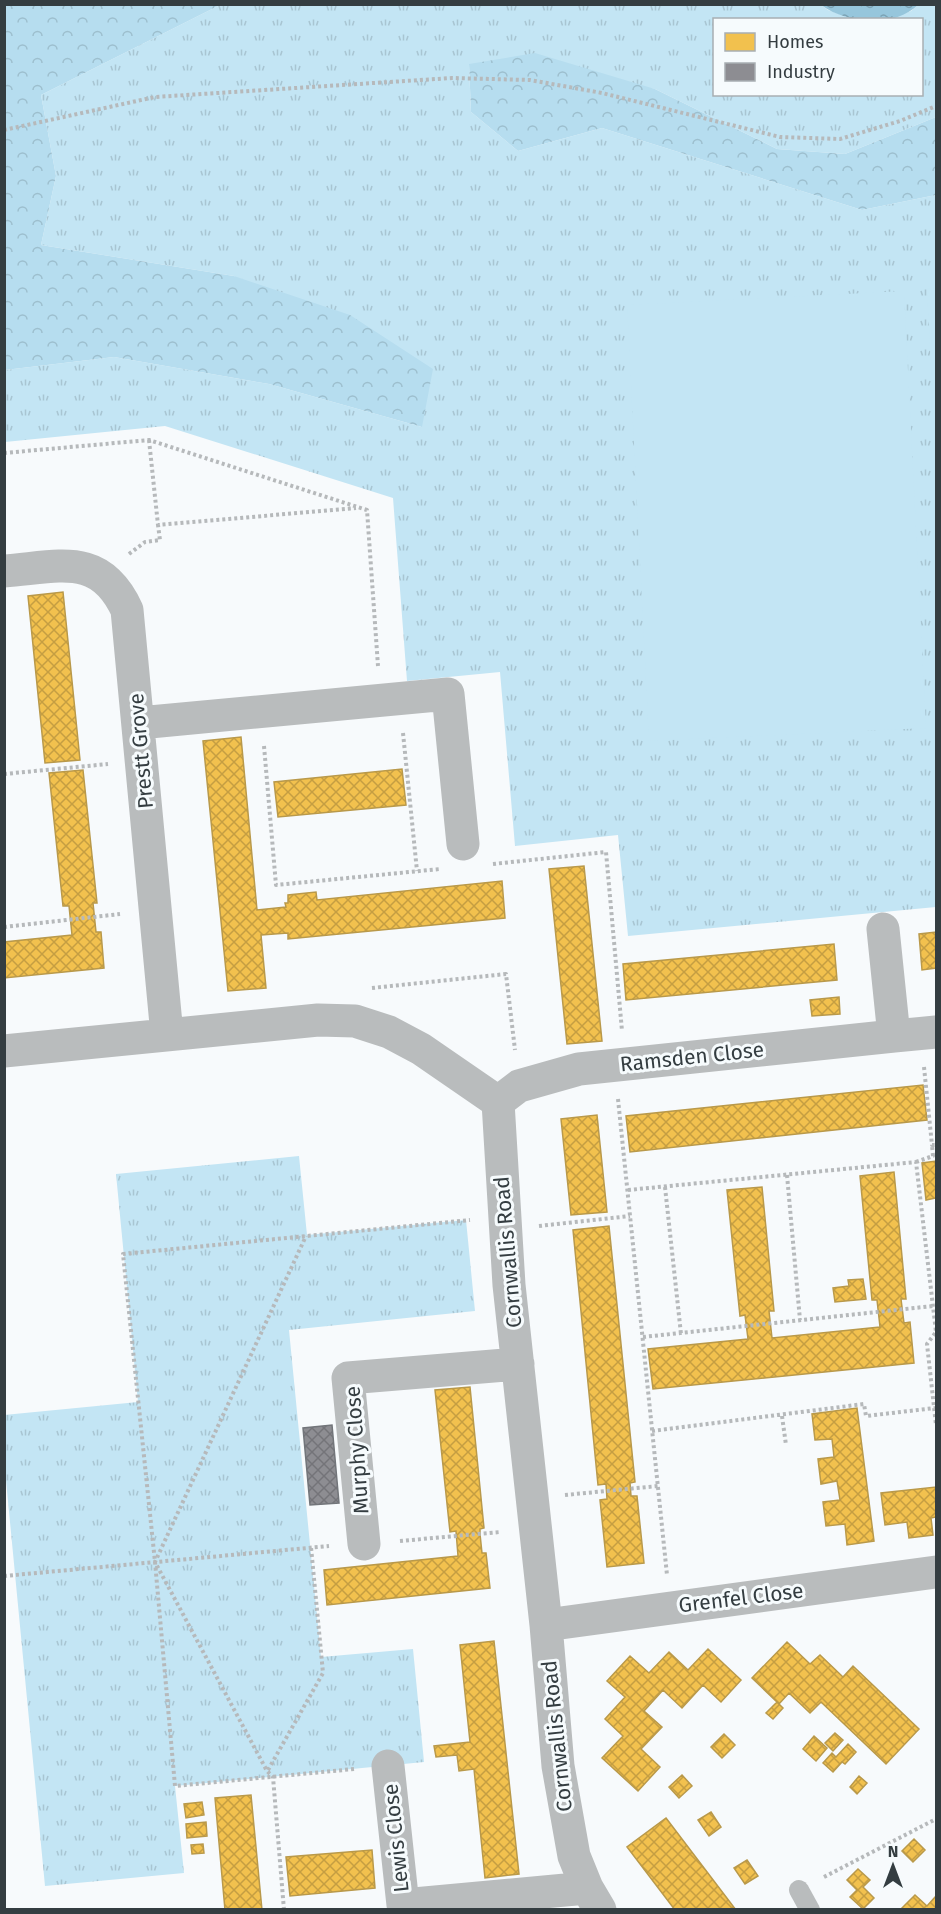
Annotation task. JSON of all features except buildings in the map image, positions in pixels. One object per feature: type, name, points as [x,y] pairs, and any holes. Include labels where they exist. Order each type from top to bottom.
[{"type":"street","points":[[4,571],[74,566],[89,569],[101,575]]},
{"type":"street","name":"Prestt Grove","points":[[101,575],[116,589],[127,610],[167,1035]]},
{"type":"street","points":[[139,723],[448,694],[463,844]]},
{"type":"street","points":[[883,929],[917,1034]]},
{"type":"street","points":[[4,1051],[318,1020],[354,1022],[389,1032],[508,1094]]},
{"type":"street","name":"Ramsden Close","points":[[508,1094],[579,1069],[917,1034]]},
{"type":"street","name":"Cornwallis Road","points":[[508,1094],[505,1223],[558,1766],[573,1856],[594,1899]]},
{"type":"street","name":"Murphy Close","points":[[364,1544],[348,1378],[518,1364]]},
{"type":"street","name":"Grenfel Close","points":[[546,1625],[936,1572]]},
{"type":"street","name":"Lewis Close","points":[[388,1766],[403,1905],[594,1899]]},
{"type":"lane","points":[[799,1890],[810,1910]]},
{"type":"path","points":[[4,130],[155,97],[452,78],[530,81],[602,93],[780,137],[840,139],[900,121],[936,106]]},
{"type":"path","points":[[4,453],[149,440],[367,510],[390,700],[417,872]]},
{"type":"path","points":[[101,575],[145,542],[160,540],[149,440]]},
{"type":"path","points":[[158,525],[359,508]]},
{"type":"path","points":[[4,774],[142,761]]},
{"type":"path","points":[[4,927],[156,910]]},
{"type":"path","points":[[365,988],[506,974],[508,1094]]},
{"type":"path","points":[[628,1191],[916,1162],[933,1156],[934,1145],[917,1034]]},
{"type":"path","points":[[614,1066],[670,1607]]},
{"type":"path","points":[[916,1162],[936,1332],[927,1344],[936,1425]]},
{"type":"path","points":[[787,1175],[800,1320]]},
{"type":"path","points":[[665,1187],[681,1334]]},
{"type":"path","points":[[388,1766],[175,1786],[155,1562],[123,1254],[307,1235],[630,1216]]},
{"type":"path","points":[[155,1562],[307,1235]]},
{"type":"path","points":[[643,1337],[933,1306]]},
{"type":"path","points":[[652,1431],[864,1404],[866,1416],[934,1408]]},
{"type":"path","points":[[782,1416],[786,1445]]},
{"type":"path","points":[[532,1497],[658,1486]]},
{"type":"path","points":[[4,1576],[311,1547],[535,1529]]},
{"type":"path","points":[[267,1771],[322,1673],[311,1547]]},
{"type":"path","points":[[155,1562],[267,1771],[273,1777],[284,1910]]},
{"type":"path","points":[[799,1890],[936,1819]]},
{"type":"green space","points":[[5,4],[220,5],[41,95],[56,176],[41,245],[234,276],[350,315],[433,369],[422,427],[269,384],[114,357],[5,370]]},
{"type":"green space","points":[[220,5],[821,5],[850,18],[713,18],[713,96],[923,96],[923,18],[892,18],[911,11],[918,5],[936,5],[936,117],[845,154],[777,149],[655,89],[469,65],[471,112],[518,151],[602,128],[862,210],[936,195],[936,907],[628,936],[618,835],[515,846],[500,672],[407,681],[393,498],[165,426],[5,442],[5,370],[114,357],[269,384],[422,427],[234,276],[41,245],[56,176],[41,95]]},
{"type":"green space","points":[[535,53],[655,89],[777,149],[845,154],[936,117],[936,195],[862,210],[602,128],[518,151],[471,112],[469,64]]},
{"type":"green space","points":[[936,288],[936,466],[927,289]]},
{"type":"green space","points":[[904,291],[926,728],[649,741],[627,305]]},
{"type":"green space","points":[[299,1156],[307,1235],[466,1220],[475,1311],[289,1330],[321,1657],[413,1649],[424,1762],[175,1786],[184,1873],[45,1886],[5,1470],[4,1415],[138,1402],[116,1174]]},
{"type":"water","points":[[821,5],[918,5],[892,18],[853,18]]}]
